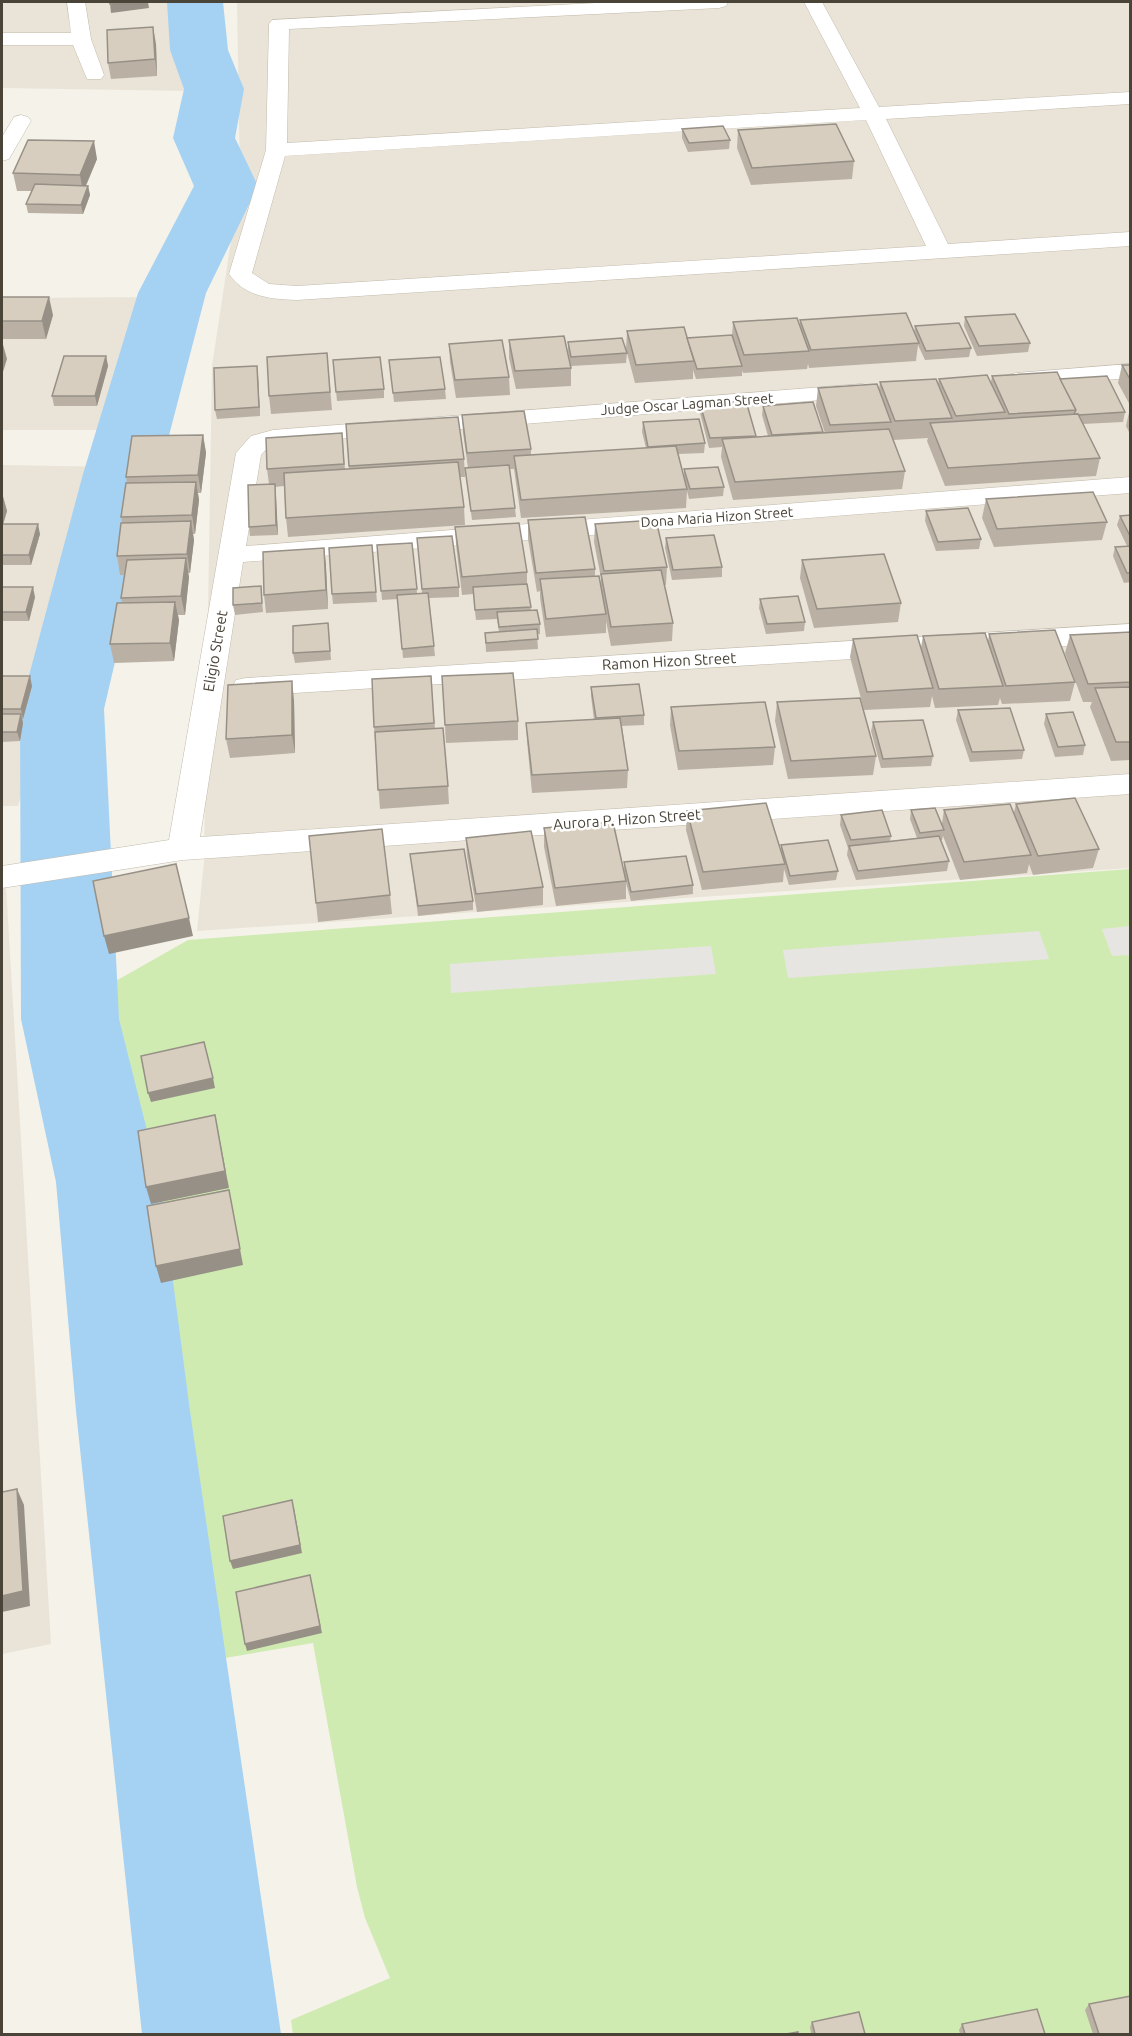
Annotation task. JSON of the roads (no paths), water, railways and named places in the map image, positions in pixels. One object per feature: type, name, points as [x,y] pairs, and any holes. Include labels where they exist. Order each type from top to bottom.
[{"type":"street","points":[[76,2],[81,39],[94,75]]},
{"type":"street","points":[[719,2],[279,24],[276,150],[240,274],[248,284],[266,292],[297,293],[1131,239]]},
{"type":"street","points":[[813,2],[873,114],[940,251]]},
{"type":"street","points":[[2,39],[81,39]]},
{"type":"street","points":[[276,150],[1131,98]]},
{"type":"street","points":[[2,155],[21,121]]},
{"type":"street","points":[[992,381],[1131,371]]},
{"type":"street","name":"Judge Oscar Lagman Street","points":[[249,453],[260,441],[273,437],[889,388]]},
{"type":"street","name":"Eligio Street","points":[[183,849],[249,453]]},
{"type":"street","name":"Dona Maria Hizon Street","points":[[232,555],[1131,485]]},
{"type":"street","name":"Ramon Hizon Street","points":[[208,689],[1131,633]]},
{"type":"street","name":"Aurora P. Hizon Street","points":[[2,877],[183,849],[1131,784]]},
{"type":"waterway","points":[[195,2],[199,50],[214,89],[204,138],[226,186],[172,293],[121,474],[62,709],[70,1019],[108,1182],[133,1411],[212,2034]]}]
